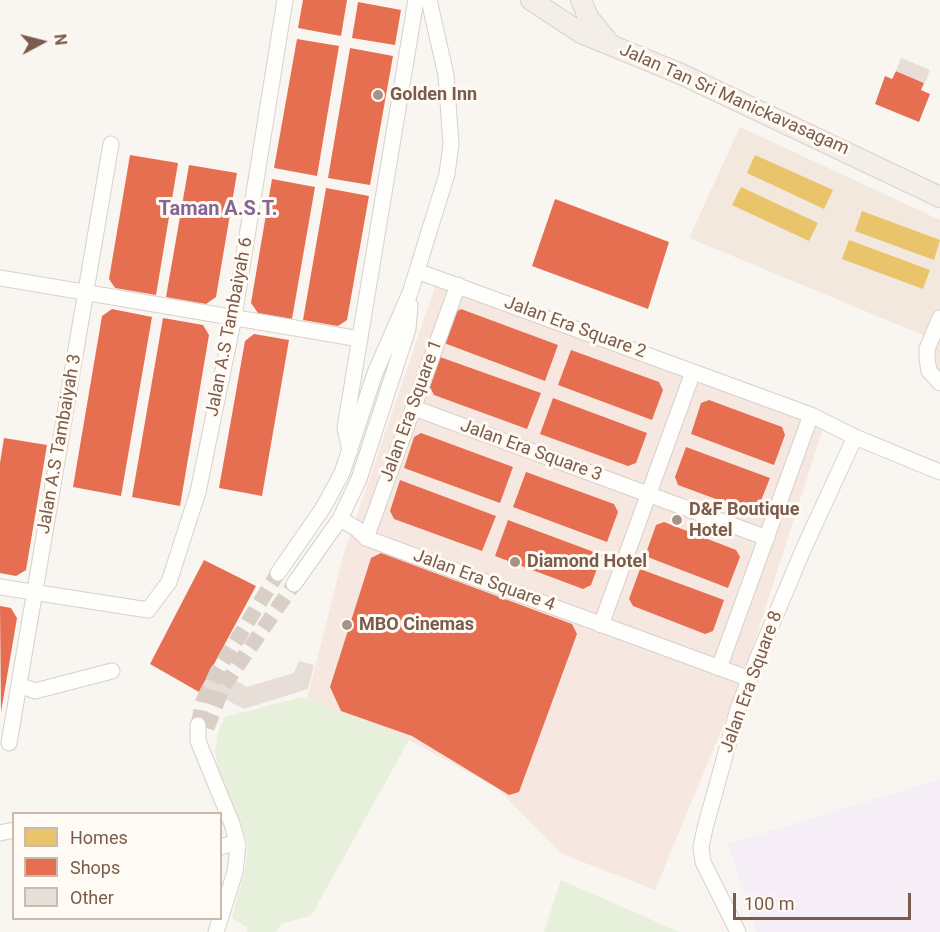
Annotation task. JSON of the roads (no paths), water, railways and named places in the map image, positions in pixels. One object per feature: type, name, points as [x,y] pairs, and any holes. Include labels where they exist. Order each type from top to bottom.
[{"type":"main road","name":"Jalan Tan Sri Manickavasagam","points":[[531,0],[581,33],[681,74],[940,197]]},
{"type":"main road","points":[[581,0],[588,17],[610,45]]},
{"type":"street","name":"Jalan A.S Tambaiyah 6","points":[[35,593],[148,610],[169,582],[198,492],[234,317],[285,0]]},
{"type":"street","points":[[350,454],[345,428],[416,0]]},
{"type":"street","points":[[278,573],[323,508],[350,454],[375,373],[410,293],[447,174],[451,144],[446,75],[429,0]]},
{"type":"street","name":"Jalan A.S Tambaiyah 3","points":[[9,743],[111,144]]},
{"type":"street","name":"Jalan Era Square 2","points":[[417,271],[811,416],[940,472]]},
{"type":"street","points":[[0,278],[360,339]]},
{"type":"street","name":"Jalan Era Square 1","points":[[366,538],[458,285]]},
{"type":"street","points":[[294,584],[340,519],[359,479],[408,329],[410,293]]},
{"type":"street","points":[[940,318],[927,349],[927,359],[929,371],[940,383]]},
{"type":"street","points":[[601,625],[693,372]]},
{"type":"street","name":"Jalan Era Square 3","points":[[414,408],[767,538]]},
{"type":"street","name":"Jalan Era Square 8","points":[[719,668],[811,416]]},
{"type":"street","name":"Jalan Era Square 8","points":[[738,932],[703,862],[701,847],[738,709],[802,550],[855,437]]},
{"type":"street","name":"Jalan Era Square 4","points":[[340,519],[356,528],[366,538],[750,680]]},
{"type":"street","points":[[0,587],[35,593]]},
{"type":"street","points":[[19,685],[35,692],[112,670]]},
{"type":"street","points":[[202,726],[198,741],[237,842],[236,872],[222,914]]},
{"type":"street","points":[[222,846],[237,842]]},
{"type":"tunnel","points":[[198,725],[203,701],[217,672],[278,573]]},
{"type":"tunnel","points":[[207,728],[223,687],[294,584]]},
{"type":"place","name":"Golden Inn","points":[[378,95]]},
{"type":"place","name":"D&F Boutique Hotel","points":[[677,520]]},
{"type":"place","name":"Diamond Hotel","points":[[515,562]]},
{"type":"place","name":"MBO Cinemas","points":[[347,625]]},
{"type":"district","name":"Taman A.S.T.","points":[[218,210]]}]
